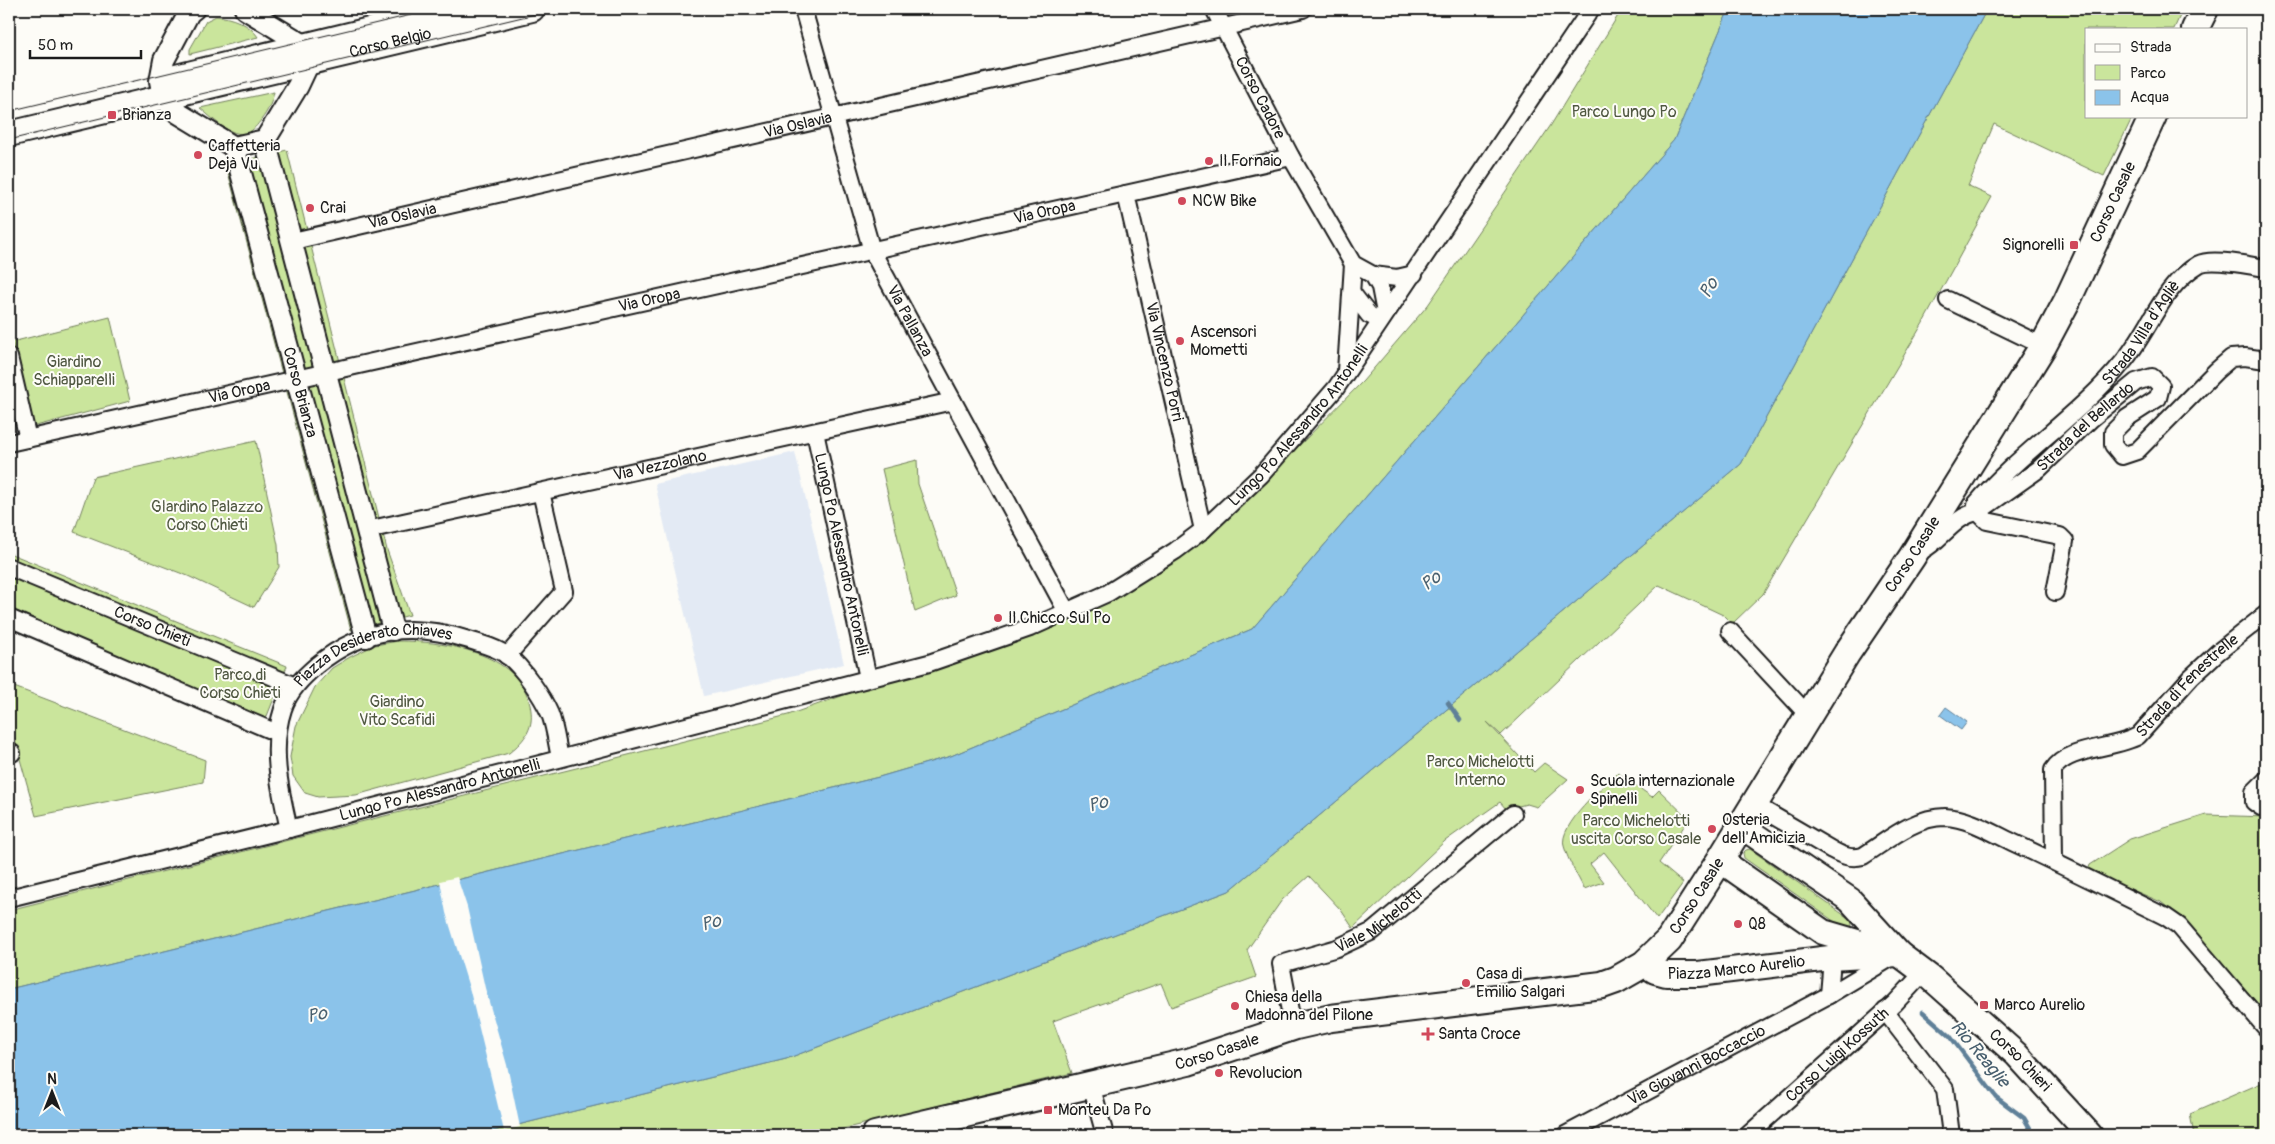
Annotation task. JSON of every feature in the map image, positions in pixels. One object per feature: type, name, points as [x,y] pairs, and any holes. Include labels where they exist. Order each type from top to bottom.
[{"type":"main road","name":"Corso Belgio","points":[[306,54],[456,9]]},
{"type":"main road","name":"Corso Belgio","points":[[9,118],[161,89],[306,54],[532,9]]},
{"type":"main road","points":[[2195,28],[2204,9]]},
{"type":"main road","name":"Corso Belgio","points":[[9,134],[161,89]]},
{"type":"main road","name":"Corso Casale","points":[[875,1135],[937,1128],[1091,1085],[1188,1062],[1296,1026],[1332,1018],[1602,985],[1616,980],[1644,964],[1669,940],[1847,653],[1912,556],[2043,346],[2067,301],[2151,118]]},
{"type":"main road","points":[[1748,815],[1850,900],[1898,954]]},
{"type":"main road","name":"Piazza Marco Aurelio","points":[[1720,860],[1823,932],[1898,954]]},
{"type":"main road","name":"Piazza Marco Aurelio","points":[[1812,925],[1826,946],[1830,958]]},
{"type":"main road","name":"Piazza Marco Aurelio","points":[[1644,964],[1654,971],[1666,974],[1698,974],[1830,958],[1898,954]]},
{"type":"main road","name":"Corso Chieri","points":[[1898,954],[1924,972],[2016,1054],[2090,1135]]},
{"type":"street","points":[[194,9],[164,60],[161,89],[178,114],[234,147],[265,140],[298,86],[306,54],[245,9]]},
{"type":"street","name":"Via Pallanza","points":[[803,9],[872,251],[1067,612]]},
{"type":"street","name":"Corso Cadore","points":[[1214,9],[1291,158],[1353,264]]},
{"type":"street","name":"Via Oslavia","points":[[293,241],[1303,9]]},
{"type":"street","name":"Lungo Po Alessandro Antonelli","points":[[9,898],[290,828],[929,663],[982,646],[1067,612],[1108,593],[1140,574],[1203,530],[1261,475],[1323,405],[1382,317],[1414,274],[1591,9]]},
{"type":"street","name":"Corso Brianza","points":[[265,140],[293,241],[325,374],[393,630]]},
{"type":"street","name":"Corso Brianza","points":[[234,147],[263,247],[296,380],[366,637]]},
{"type":"street","name":"Via Oropa","points":[[9,443],[1291,158]]},
{"type":"street","name":"Via Vincenzo Porri","points":[[1126,194],[1203,530]]},
{"type":"street","name":"Strada Villa d'Agliè","points":[[1975,512],[1977,503],[2025,456],[2070,417],[2123,362],[2178,281],[2200,263],[2220,262],[2266,268]]},
{"type":"street","points":[[1346,373],[1353,264],[1373,275],[1397,278],[1414,274]]},
{"type":"street","points":[[1352,293],[1369,315],[1382,317],[1380,288],[1373,275]]},
{"type":"street","points":[[1948,300],[2043,346]]},
{"type":"street","points":[[9,357],[28,439]]},
{"type":"street","name":"Strada del Bellardo","points":[[1912,556],[1931,546],[1955,523],[1975,512],[2039,469],[2092,419],[2136,382],[2152,377],[2161,386],[2158,398],[2127,418],[2113,432],[2113,445],[2122,456],[2136,451],[2231,358],[2266,360]]},
{"type":"street","name":"Via Vezzolano","points":[[367,530],[953,401]]},
{"type":"street","name":"Lungo Po Alessandro Antonelli","points":[[815,432],[868,678]]},
{"type":"street","points":[[508,656],[564,591],[541,492]]},
{"type":"street","points":[[1975,512],[1987,521],[2060,536],[2065,541],[2055,592]]},
{"type":"street","name":"Corso Chieti","points":[[9,567],[295,686]]},
{"type":"street","name":"Strada di Fenestrelle","points":[[2054,861],[2053,770],[2056,764],[2076,754],[2127,742],[2138,736],[2191,677],[2218,652],[2266,614]]},
{"type":"street","points":[[9,618],[277,733]]},
{"type":"street","name":"Piazza Desiderato Chiaves","points":[[290,828],[278,768],[277,733],[283,708],[295,686],[327,657],[351,642],[379,632],[411,629],[452,634],[483,644],[508,656],[532,683],[550,715],[560,758]]},
{"type":"street","points":[[1730,631],[1809,716]]},
{"type":"street","points":[[2266,780],[2254,792],[2254,802],[2261,807],[2266,806]]},
{"type":"street","name":"Viale Michelotti","points":[[1296,1026],[1290,1011],[1281,964],[1338,948],[1373,931],[1513,814]]},
{"type":"street","points":[[1748,815],[1844,856],[1855,858],[1863,856],[1908,827],[1930,819],[1944,817],[1970,822],[2054,861],[2166,917],[2179,926],[2266,1028]]},
{"type":"street","name":"Via Giovanni Boccaccio","points":[[1565,1135],[1829,995],[1898,954]]},
{"type":"street","points":[[1829,995],[1830,958]]},
{"type":"street","name":"Corso Luigi Kossuth","points":[[1748,1135],[1885,1011],[1924,972]]},
{"type":"street","points":[[1885,1011],[1945,1089],[1951,1135]]},
{"type":"street","points":[[1091,1085],[1105,1135]]},
{"type":"shaded area","points":[[795,452],[844,664],[704,696],[655,484]]},
{"type":"green space","name":"Parco Lungo Po","points":[[1622,9],[1729,9],[1674,140],[1252,629],[951,756],[879,777],[9,989],[9,910],[788,715],[982,646],[1143,581],[1218,528],[1363,381],[1428,305],[1551,125]]},
{"type":"green space","name":"Parco Michelotti Interno","points":[[1987,9],[2183,9],[2174,28],[2085,28],[2085,118],[2132,118],[2104,176],[1994,124],[1968,186],[1992,197],[1923,323],[1763,594],[1732,624],[1723,615],[1659,585],[1501,735],[1487,722],[1534,772],[1544,763],[1568,779],[1537,807],[1527,804],[1506,809],[1500,802],[1445,841],[1353,928],[1341,910],[1309,876],[1282,900],[1247,950],[1256,977],[1171,1007],[1161,983],[1053,1021],[1072,1073],[818,1135],[477,1135],[786,1059],[1229,891],[1741,464]]},
{"type":"green space","points":[[216,16],[240,22],[255,32],[258,37],[190,54],[190,49],[206,21]]},
{"type":"green space","points":[[274,92],[263,117],[247,133],[241,134],[228,130],[200,108]]},
{"type":"green space","points":[[287,150],[387,550],[410,615],[351,630],[226,165]]},
{"type":"green space","name":"Giardino Schiapparelli","points":[[110,317],[130,401],[32,427],[12,342]]},
{"type":"green space","name":"GIardino Palazzo Corso Chieti","points":[[256,441],[278,545],[279,567],[254,607],[188,576],[74,532],[93,477]]},
{"type":"green space","points":[[917,460],[918,484],[956,595],[915,612],[882,469]]},
{"type":"green space","name":"Parco di Corso Chieti","points":[[9,553],[287,666],[261,731],[9,619]]},
{"type":"green space","name":"Giardino Vito Scafidi","points":[[398,641],[457,647],[495,661],[511,673],[523,687],[531,713],[528,732],[509,753],[356,795],[318,797],[305,793],[293,776],[290,757],[296,726],[315,687],[332,668],[350,657],[375,645]]},
{"type":"green space","points":[[9,685],[205,760],[203,782],[36,816],[9,720]]},
{"type":"green space","name":"Parco Michelotti uscita Corso Casale","points":[[1618,773],[1652,797],[1659,790],[1689,819],[1659,863],[1683,883],[1657,919],[1604,852],[1590,864],[1604,882],[1584,889],[1564,846],[1564,837],[1575,817],[1593,796]]},
{"type":"green space","points":[[2206,815],[2266,817],[2266,1013],[2192,928],[2161,902],[2088,871],[2090,865],[2130,839]]},
{"type":"green space","points":[[1750,849],[1851,920],[1852,925],[1850,929],[1845,929],[1744,858],[1743,853]]},
{"type":"green space","points":[[2266,1081],[2266,1135],[2194,1135],[2190,1114]]},
{"type":"water","name":"Po","points":[[1729,9],[1987,9],[1741,464],[1229,891],[786,1059],[477,1135],[9,1135],[9,989],[879,777],[951,756],[1252,629],[1674,140]]},
{"type":"water","points":[[1946,707],[1967,722],[1961,730],[1940,715]]},
{"type":"pier","points":[[457,877],[467,907],[485,988],[507,1065],[520,1127],[504,1131],[470,991],[446,913],[440,881]]},
{"type":"waterway","name":"Rio Reaglie","points":[[1448,703],[1460,720]]},
{"type":"waterway","name":"Rio Reaglie","points":[[1923,1012],[1950,1036],[1996,1097],[2024,1118],[2034,1135]]},
{"type":"tram line","points":[[9,111],[436,9]]},
{"type":"tram line","points":[[9,140],[556,9]]},
{"type":"place","name":"Brianza","points":[[112,115]]},
{"type":"place","name":"Caffetteria Dejà Vu","points":[[198,155]]},
{"type":"place","name":"Il Fornaio","points":[[1209,161]]},
{"type":"place","name":"NCW Bike","points":[[1182,201]]},
{"type":"place","name":"Crai","points":[[310,208]]},
{"type":"place","name":"Signorelli","points":[[2074,245]]},
{"type":"place","name":"Ascensori Mometti","points":[[1180,341]]},
{"type":"place","name":"Il Chicco Sul Po","points":[[998,618]]},
{"type":"place","name":"Scuola internazionale Spinelli","points":[[1580,790]]},
{"type":"place","name":"Osteria dell'Amicizia","points":[[1712,829]]},
{"type":"place","name":"Q8","points":[[1738,924]]},
{"type":"place","name":"Casa di Emilio Salgari","points":[[1466,983]]},
{"type":"place","name":"Marco Aurelio","points":[[1984,1005]]},
{"type":"place","name":"Chiesa della Madonna del Pilone","points":[[1235,1006]]},
{"type":"place","name":"Santa Croce","points":[[1428,1034]]},
{"type":"place","name":"Revolucion","points":[[1219,1073]]},
{"type":"place","name":"Monteu Da Po","points":[[1048,1110]]}]
